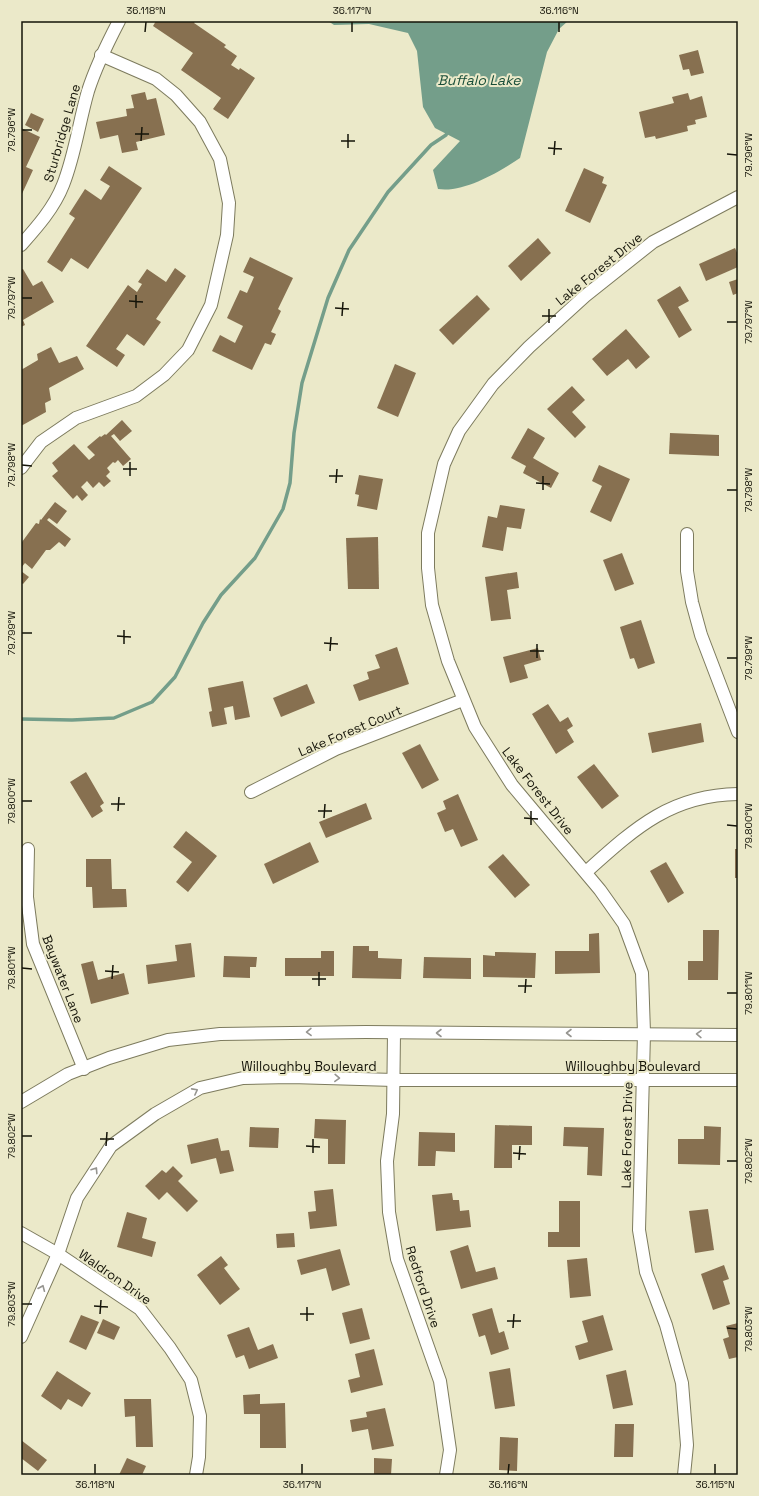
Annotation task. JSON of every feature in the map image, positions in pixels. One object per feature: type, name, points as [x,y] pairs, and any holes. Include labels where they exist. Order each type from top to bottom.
[{"type":"street","name":"Sturbridge Lane","points":[[21,245],[42,222],[62,186],[76,142],[88,91],[101,55],[119,21]]},
{"type":"street","points":[[21,468],[41,442],[76,418],[136,396],[164,375],[188,350],[211,306],[227,235],[229,203],[220,159],[200,122],[176,95],[156,79],[101,55]]},
{"type":"street","name":"Lake Forest Drive","points":[[684,1475],[688,1446],[682,1383],[666,1326],[646,1272],[639,1230],[644,1033],[642,973],[624,924],[586,872],[512,785],[475,727],[448,661],[434,612],[428,568],[428,533],[434,501],[444,464],[459,431],[493,384],[529,347],[585,296],[653,242],[738,197]]},
{"type":"street","points":[[688,534],[687,572],[692,602],[701,635],[738,732]]},
{"type":"street","name":"Lake Forest Court","points":[[251,792],[336,749],[463,700]]},
{"type":"street","points":[[586,872],[623,839],[659,813],[694,799],[720,794],[738,794]]},
{"type":"street","name":"Baywater Lane","points":[[28,849],[27,897],[33,944],[84,1068]]},
{"type":"street","points":[[21,1102],[68,1074],[109,1058],[168,1040],[220,1034],[366,1032],[738,1034]]},
{"type":"street","name":"Redford Drive","points":[[394,1033],[393,1114],[387,1161],[389,1212],[397,1259],[440,1381],[450,1450],[446,1475]]},
{"type":"street","name":"Willoughby Boulevard","points":[[21,1337],[58,1254],[77,1198],[111,1146],[155,1114],[200,1088],[244,1078],[291,1077],[394,1080],[738,1080]]},
{"type":"street","name":"Waldron Drive","points":[[21,1233],[58,1254],[140,1310],[170,1348],[191,1380],[200,1416],[199,1457],[196,1475]]},
{"type":"water","name":"Buffalo Lake","points":[[328,21],[568,21],[559,29],[547,52],[520,158],[492,175],[470,185],[459,188],[438,189],[433,170],[460,141],[435,128],[423,107],[417,51],[408,33],[369,24],[334,25]]},
{"type":"building","points":[[156,21],[195,21],[194,23],[226,45],[224,47],[237,56],[231,65],[239,70],[240,68],[255,78],[228,119],[213,109],[221,98],[181,70],[193,53],[153,26]]},
{"type":"building","points":[[698,50],[704,73],[691,76],[689,69],[683,70],[679,55]]},
{"type":"building","points":[[145,92],[147,100],[156,98],[165,135],[136,142],[138,150],[122,153],[118,135],[100,139],[96,122],[127,116],[126,109],[134,108],[131,95]]},
{"type":"building","points":[[688,93],[690,100],[702,96],[707,117],[695,120],[696,124],[687,126],[688,131],[656,139],[655,136],[645,138],[639,112],[674,103],[672,97]]},
{"type":"building","points":[[31,113],[44,119],[38,132],[25,125]]},
{"type":"building","points":[[21,128],[40,137],[26,167],[33,170],[21,196]]},
{"type":"building","points":[[109,166],[142,188],[88,269],[71,258],[62,272],[47,262],[75,218],[69,214],[85,189],[101,200],[110,186],[100,180]]},
{"type":"building","points":[[584,168],[604,177],[602,183],[607,185],[590,223],[565,211]]},
{"type":"building","points":[[538,238],[551,253],[521,281],[508,266]]},
{"type":"building","points":[[735,248],[738,255],[738,267],[706,281],[699,264]]},
{"type":"building","points":[[250,257],[293,278],[278,309],[281,311],[271,332],[276,334],[271,345],[265,343],[252,370],[212,351],[220,335],[235,343],[243,326],[227,318],[240,290],[247,293],[254,277],[243,272]]},
{"type":"building","points":[[175,268],[186,276],[156,319],[161,322],[144,346],[127,334],[116,349],[125,355],[117,367],[86,346],[128,285],[137,292],[142,284],[138,282],[147,269],[166,282]]},
{"type":"building","points":[[21,269],[23,269],[33,286],[42,281],[54,302],[23,320],[25,325],[21,327]]},
{"type":"building","points":[[738,279],[738,293],[733,295],[729,282]]},
{"type":"building","points":[[680,286],[689,301],[678,307],[692,330],[679,338],[657,300]]},
{"type":"building","points":[[477,295],[490,309],[453,345],[439,330]]},
{"type":"building","points":[[626,329],[650,357],[636,369],[628,359],[607,376],[592,359]]},
{"type":"building","points":[[51,347],[59,363],[77,356],[84,369],[49,388],[51,400],[45,403],[46,412],[21,426],[21,370],[38,360],[37,354]]},
{"type":"building","points":[[395,364],[416,373],[398,417],[377,408]]},
{"type":"building","points":[[572,386],[585,400],[572,412],[586,427],[575,438],[547,409]]},
{"type":"building","points":[[122,420],[132,431],[120,441],[114,434],[111,436],[131,459],[123,466],[118,460],[115,463],[113,462],[107,468],[110,472],[106,476],[111,481],[104,487],[99,482],[93,488],[87,481],[81,487],[88,495],[82,501],[77,495],[73,499],[52,476],[58,471],[52,463],[74,444],[89,460],[95,455],[87,447],[100,436],[106,435]]},
{"type":"building","points":[[528,428],[545,438],[533,458],[559,473],[551,488],[523,473],[526,466],[511,458]]},
{"type":"building","points":[[670,433],[719,435],[719,456],[669,454]]},
{"type":"building","points":[[599,465],[630,479],[611,522],[590,512],[602,486],[592,481]]},
{"type":"building","points":[[359,475],[383,479],[377,510],[357,506],[359,495],[355,494]]},
{"type":"building","points":[[55,502],[67,511],[57,524],[49,518],[47,520],[71,539],[65,547],[59,542],[50,550],[46,550],[32,569],[25,563],[21,568],[21,541],[22,542],[36,523],[39,524],[40,519],[41,520]]},
{"type":"building","points":[[500,505],[525,509],[521,529],[507,527],[503,551],[482,547],[488,516],[497,518]]},
{"type":"building","points":[[378,537],[379,589],[348,589],[346,538]]},
{"type":"building","points":[[622,553],[634,584],[615,591],[603,560]]},
{"type":"building","points":[[21,571],[29,577],[23,584],[21,583]]},
{"type":"building","points":[[517,572],[519,588],[507,590],[511,619],[491,621],[485,577]]},
{"type":"building","points":[[641,620],[655,663],[638,669],[634,658],[630,659],[620,627]]},
{"type":"building","points":[[397,647],[409,684],[359,701],[353,685],[369,679],[367,672],[380,668],[375,655]]},
{"type":"building","points":[[538,648],[541,660],[524,665],[528,678],[510,683],[503,657]]},
{"type":"building","points":[[243,681],[250,717],[235,720],[233,706],[224,708],[227,724],[212,727],[209,712],[212,711],[208,688]]},
{"type":"building","points":[[307,684],[315,703],[281,717],[273,698]]},
{"type":"building","points":[[548,704],[560,722],[568,717],[573,726],[567,730],[574,742],[556,754],[532,714]]},
{"type":"building","points":[[701,723],[704,742],[652,753],[648,733]]},
{"type":"building","points":[[420,744],[439,780],[422,789],[402,753]]},
{"type":"building","points":[[594,764],[619,796],[602,809],[577,777]]},
{"type":"building","points":[[86,772],[104,803],[100,806],[103,811],[92,818],[70,782]]},
{"type":"building","points":[[458,794],[478,840],[461,847],[453,829],[445,832],[437,813],[446,809],[443,801]]},
{"type":"building","points":[[366,803],[372,819],[326,838],[319,822]]},
{"type":"building","points":[[186,831],[217,856],[188,892],[176,882],[192,862],[173,847]]},
{"type":"building","points":[[310,842],[319,862],[273,884],[264,864]]},
{"type":"building","points":[[735,849],[738,849],[738,878],[735,878]]},
{"type":"building","points":[[503,854],[530,885],[515,898],[488,867]]},
{"type":"building","points":[[86,859],[111,859],[112,889],[126,889],[127,907],[93,908],[92,887],[86,887]]},
{"type":"building","points":[[666,862],[684,893],[668,903],[650,871]]},
{"type":"building","points":[[703,930],[719,930],[718,980],[688,980],[688,961],[703,961]]},
{"type":"building","points":[[599,933],[600,973],[555,974],[555,951],[589,951],[589,934]]},
{"type":"building","points":[[191,943],[195,977],[148,984],[146,965],[177,961],[175,945]]},
{"type":"building","points":[[353,946],[369,946],[369,951],[378,951],[378,958],[402,959],[401,979],[352,978]]},
{"type":"building","points":[[321,951],[334,951],[334,976],[285,976],[285,958],[321,958]]},
{"type":"building","points":[[495,952],[536,953],[535,978],[483,977],[483,955],[495,956]]},
{"type":"building","points":[[224,956],[257,957],[256,967],[250,967],[250,978],[223,977]]},
{"type":"building","points":[[424,957],[471,958],[471,979],[423,978]]},
{"type":"building","points":[[93,961],[98,980],[124,973],[129,994],[91,1004],[81,964]]},
{"type":"building","points":[[315,1119],[346,1120],[345,1164],[328,1164],[328,1139],[314,1138]]},
{"type":"building","points":[[495,1125],[532,1126],[532,1145],[512,1145],[512,1168],[494,1168]]},
{"type":"building","points":[[704,1126],[721,1127],[720,1165],[678,1164],[678,1139],[704,1139]]},
{"type":"building","points":[[250,1127],[279,1128],[278,1148],[249,1147]]},
{"type":"building","points":[[564,1127],[604,1128],[602,1176],[587,1175],[588,1147],[563,1146]]},
{"type":"building","points":[[419,1132],[455,1133],[455,1152],[436,1151],[435,1166],[418,1166]]},
{"type":"building","points":[[218,1138],[221,1151],[229,1150],[234,1171],[220,1174],[216,1158],[191,1164],[187,1145]]},
{"type":"building","points":[[173,1166],[183,1176],[178,1181],[198,1201],[187,1212],[167,1192],[159,1200],[145,1186],[162,1170],[166,1173]]},
{"type":"building","points":[[333,1189],[337,1226],[310,1229],[308,1212],[316,1211],[314,1191]]},
{"type":"building","points":[[452,1193],[453,1200],[459,1200],[460,1211],[469,1210],[471,1227],[436,1231],[432,1195]]},
{"type":"building","points":[[559,1201],[580,1201],[580,1247],[548,1247],[548,1232],[559,1232]]},
{"type":"building","points":[[708,1209],[714,1250],[695,1253],[689,1211]]},
{"type":"building","points":[[127,1212],[147,1218],[142,1238],[156,1242],[152,1257],[117,1247]]},
{"type":"building","points":[[294,1233],[295,1247],[277,1248],[276,1234]]},
{"type":"building","points":[[468,1245],[476,1272],[495,1267],[498,1279],[461,1289],[450,1251]]},
{"type":"building","points":[[340,1249],[350,1285],[332,1291],[326,1268],[301,1275],[297,1260]]},
{"type":"building","points":[[221,1256],[228,1265],[224,1268],[240,1289],[220,1305],[197,1275]]},
{"type":"building","points":[[587,1258],[591,1296],[570,1298],[567,1260]]},
{"type":"building","points":[[724,1265],[729,1279],[723,1281],[730,1304],[713,1310],[701,1274]]},
{"type":"building","points":[[362,1308],[370,1339],[350,1344],[342,1313]]},
{"type":"building","points":[[492,1308],[499,1333],[504,1331],[509,1349],[491,1355],[485,1335],[479,1337],[472,1314]]},
{"type":"building","points":[[81,1315],[99,1322],[86,1350],[69,1342]]},
{"type":"building","points":[[603,1315],[613,1350],[579,1360],[575,1346],[588,1342],[582,1321]]},
{"type":"building","points":[[103,1319],[120,1327],[114,1340],[97,1333]]},
{"type":"building","points":[[738,1323],[738,1357],[729,1359],[723,1339],[729,1337],[726,1326]]},
{"type":"building","points":[[249,1327],[258,1350],[273,1344],[278,1358],[249,1369],[244,1355],[236,1358],[227,1335]]},
{"type":"building","points":[[374,1349],[383,1385],[351,1393],[348,1380],[360,1377],[355,1354]]},
{"type":"building","points":[[510,1368],[515,1406],[495,1409],[489,1372]]},
{"type":"building","points":[[626,1370],[633,1405],[613,1409],[606,1375]]},
{"type":"building","points":[[57,1371],[91,1393],[82,1407],[68,1399],[61,1410],[41,1396]]},
{"type":"building","points":[[260,1394],[260,1404],[285,1403],[286,1448],[260,1448],[260,1414],[244,1414],[243,1395]]},
{"type":"building","points":[[124,1399],[151,1399],[153,1447],[136,1447],[135,1416],[125,1417]]},
{"type":"building","points":[[385,1408],[394,1446],[372,1450],[368,1429],[352,1432],[350,1420],[367,1417],[366,1412]]},
{"type":"building","points":[[615,1424],[634,1424],[633,1457],[614,1457]]},
{"type":"building","points":[[500,1437],[518,1438],[517,1471],[499,1470]]},
{"type":"building","points":[[21,1440],[47,1460],[38,1471],[21,1458]]},
{"type":"building","points":[[127,1458],[146,1466],[142,1475],[119,1475]]},
{"type":"building","points":[[374,1458],[392,1459],[391,1475],[374,1475]]},
{"type":"waterway","points":[[21,719],[72,720],[114,718],[152,702],[175,677],[203,623],[221,595],[255,558],[283,509],[290,483],[294,433],[302,383],[328,298],[349,250],[388,192],[431,145],[446,135],[448,131]]}]
